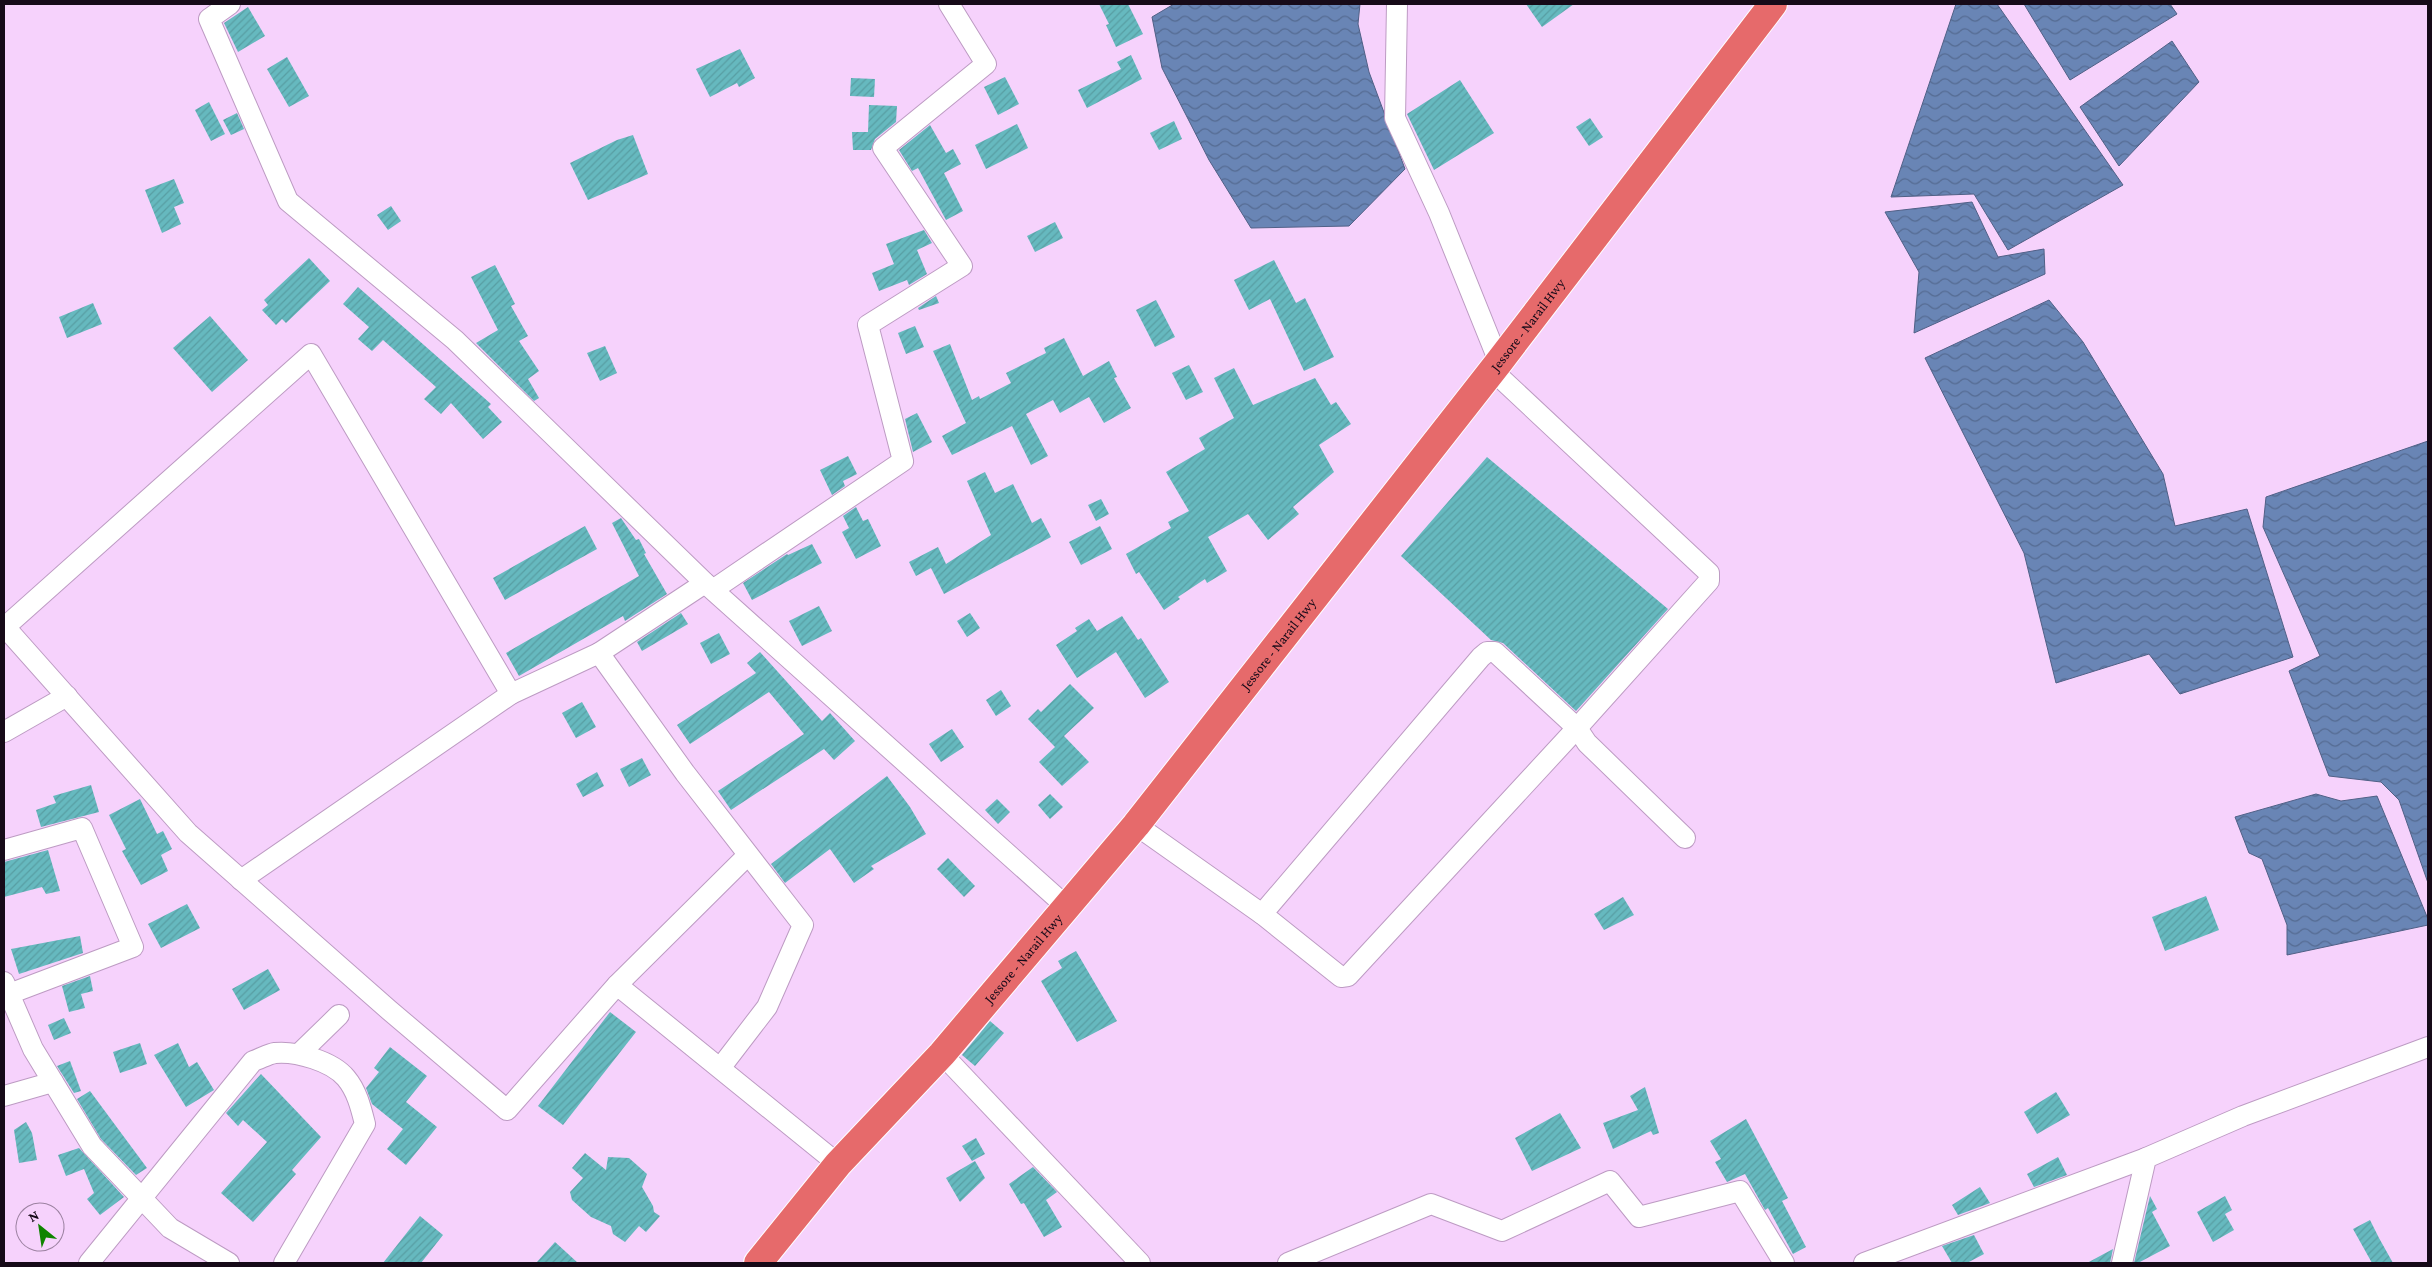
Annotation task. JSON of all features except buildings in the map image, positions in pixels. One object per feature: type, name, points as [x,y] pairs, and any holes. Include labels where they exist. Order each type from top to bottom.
[{"type":"highway","name":"Jessore - Narail Hwy","points":[[758,1263],[838,1164],[942,1054],[1068,908],[1136,825],[1496,366],[1773,4]]},
{"type":"street","points":[[230,4],[209,19],[288,200],[454,340],[711,585],[1068,908]]},
{"type":"street","points":[[241,880],[511,694],[599,653],[711,585],[903,461],[868,325],[962,266],[883,148],[986,64],[949,4]]},
{"type":"street","points":[[1136,825],[1262,914],[1341,977],[1345,978],[1578,728],[1710,577],[1496,366],[1439,213],[1394,118],[1397,4]]},
{"type":"street","points":[[511,694],[311,354],[5,627],[188,833],[388,1010],[508,1110],[617,985],[748,855]]},
{"type":"street","points":[[1262,914],[1487,652],[1495,652],[1578,728],[1587,743],[1685,838]]},
{"type":"street","points":[[599,653],[685,773],[803,925],[767,1007],[721,1067]]},
{"type":"street","points":[[4,732],[67,696]]},
{"type":"street","points":[[4,850],[82,828],[133,947],[6,988],[33,1049],[92,1146],[170,1228],[229,1263]]},
{"type":"street","points":[[617,985],[721,1067],[838,1164]]},
{"type":"street","points":[[299,1054],[339,1016]]},
{"type":"street","points":[[1864,1263],[2146,1158],[2243,1116],[2428,1047]]},
{"type":"street","points":[[89,1263],[253,1062],[274,1053],[299,1054],[322,1061],[346,1077],[358,1097],[365,1124],[284,1263]]},
{"type":"street","points":[[942,1054],[1140,1263]]},
{"type":"street","points":[[4,1096],[53,1082]]},
{"type":"street","points":[[2122,1263],[2146,1158]]},
{"type":"street","points":[[1288,1263],[1431,1204],[1502,1231],[1610,1181],[1639,1217],[1740,1191],[1784,1263]]},
{"type":"water","points":[[1174,4],[1360,4],[1358,24],[1369,72],[1405,169],[1349,226],[1251,228],[1209,160],[1162,68],[1152,17]]},
{"type":"water","points":[[1956,4],[1997,4],[2123,185],[2008,250],[1974,194],[1891,197]]},
{"type":"water","points":[[2024,4],[2170,4],[2177,14],[2070,80]]},
{"type":"water","points":[[2172,41],[2199,82],[2119,166],[2080,107]]},
{"type":"water","points":[[1972,202],[1998,257],[2044,249],[2045,274],[1914,333],[1919,272],[1885,212]]},
{"type":"water","points":[[2049,300],[2083,342],[2163,474],[2175,526],[2247,509],[2293,657],[2180,694],[2149,654],[2056,683],[2024,553],[1925,358]]},
{"type":"water","points":[[2428,441],[2428,883],[2399,800],[2381,782],[2329,776],[2289,671],[2320,656],[2263,527],[2266,497]]},
{"type":"water","points":[[2316,794],[2341,801],[2377,796],[2428,919],[2428,925],[2287,955],[2287,925],[2262,859],[2249,853],[2235,817]]}]
